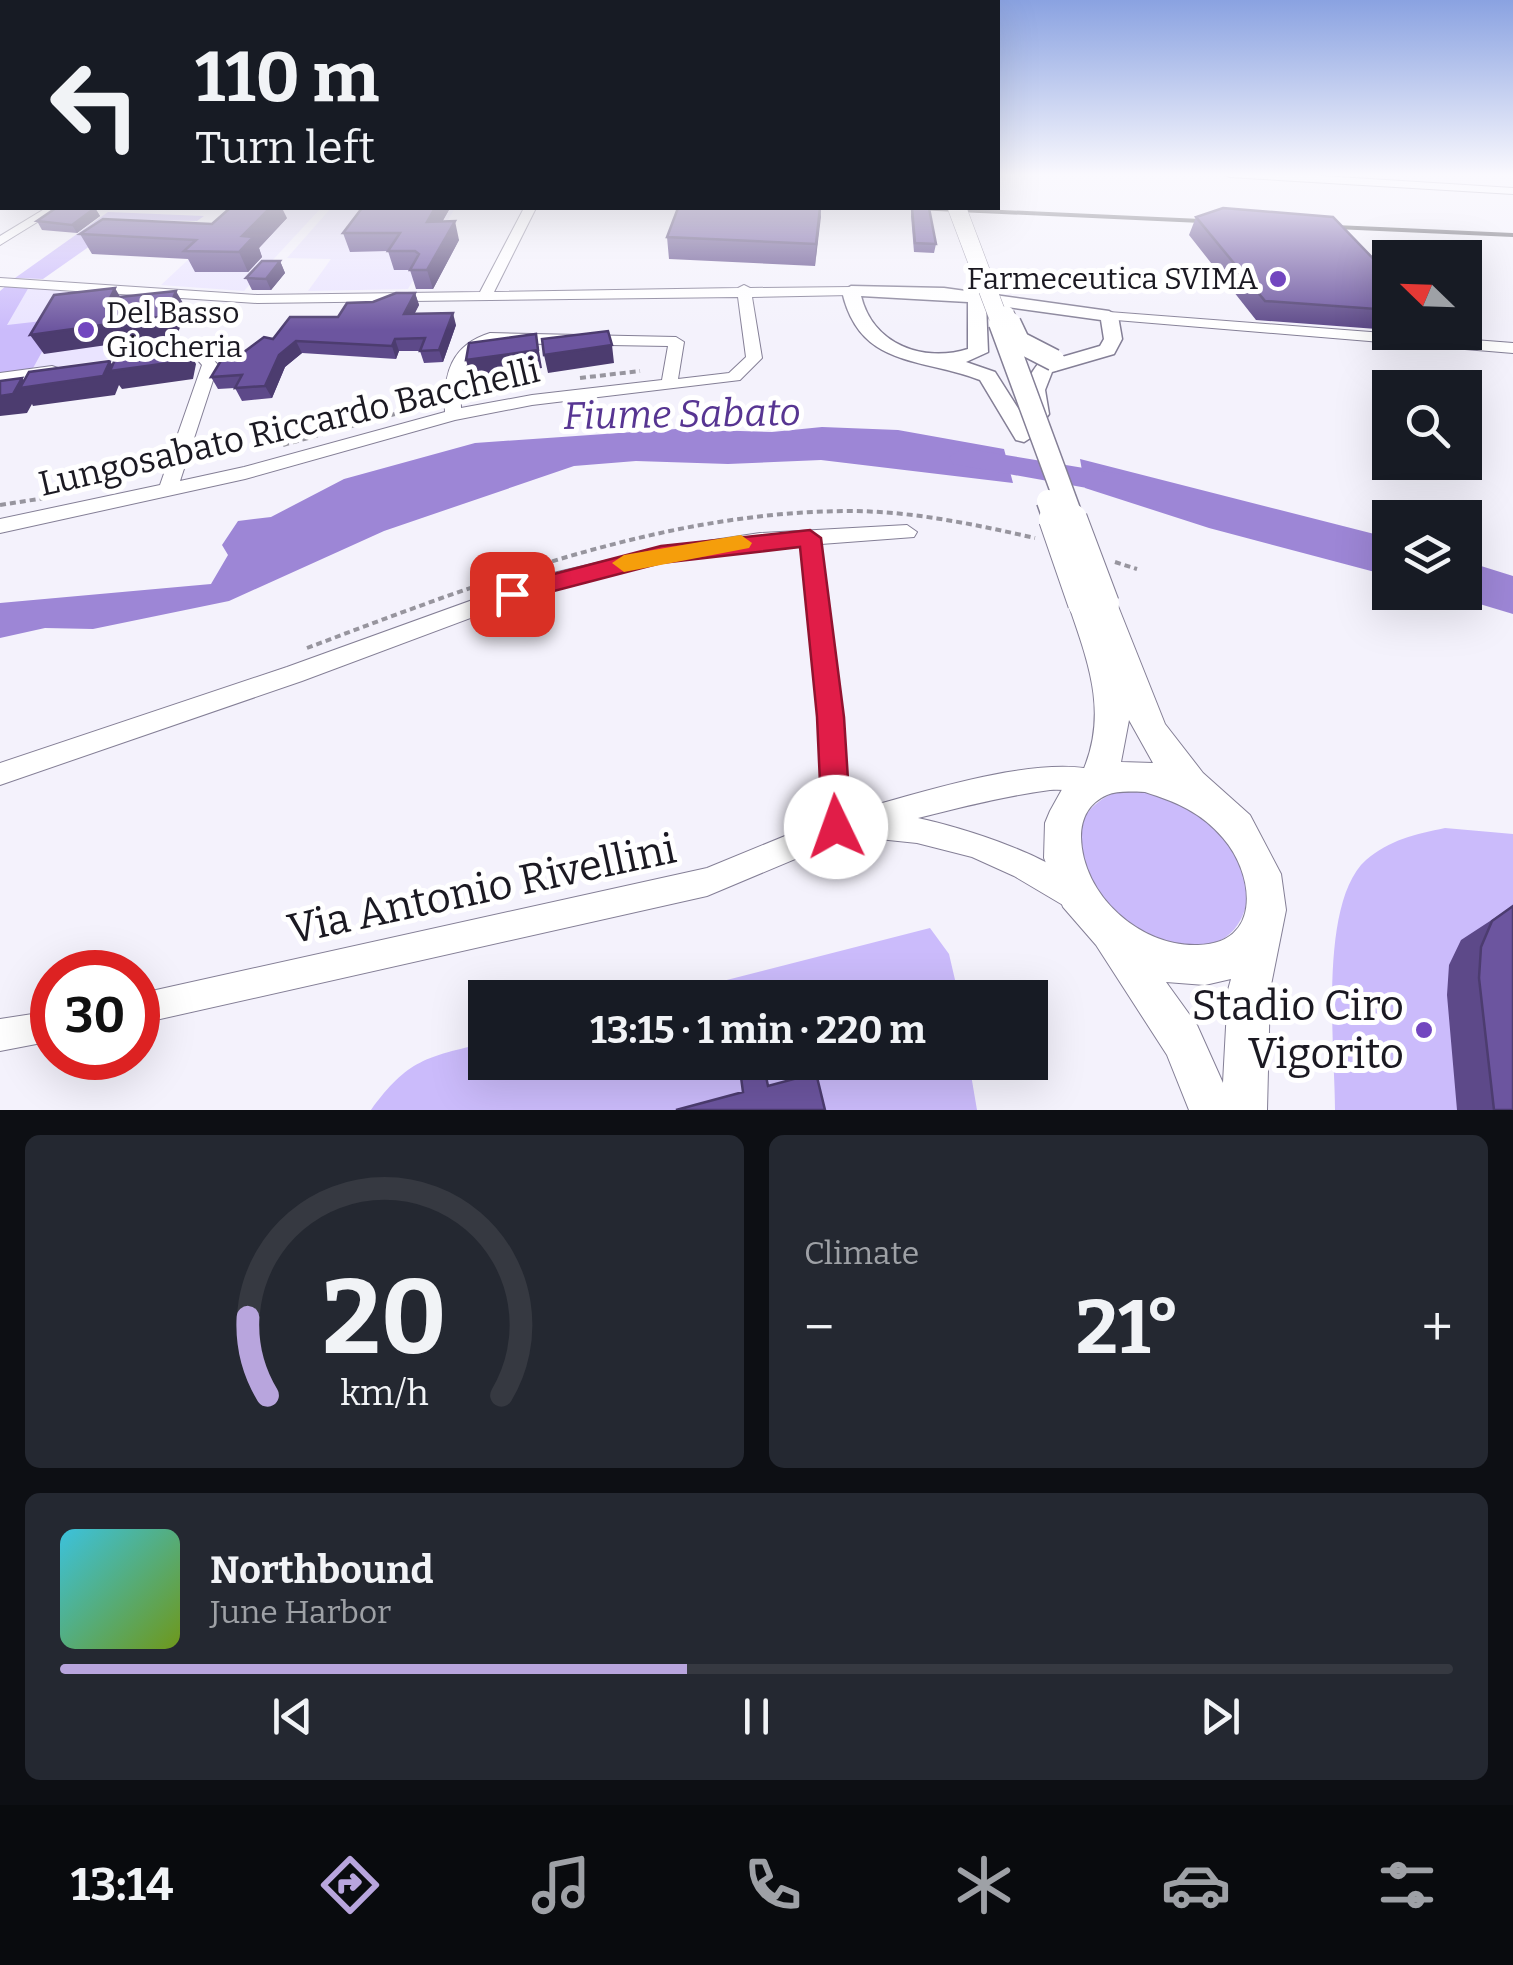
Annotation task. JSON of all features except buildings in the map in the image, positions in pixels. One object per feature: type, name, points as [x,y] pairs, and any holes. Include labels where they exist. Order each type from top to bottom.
[{"type":"main road","points":[[952,226],[983,294]]},
{"type":"main road","points":[[962,226],[1094,604],[1147,723],[1199,794],[1237,827],[1262,870],[1267,892],[1248,990],[1244,1110]]},
{"type":"main road","points":[[1094,604],[1116,709],[1110,752],[1096,781]]},
{"type":"main road","points":[[1199,794],[1144,774],[1096,781],[1076,795],[1063,816],[1059,842],[1065,871],[1091,914],[1182,1040],[1212,1110]]},
{"type":"main road","points":[[1091,914],[1130,948],[1162,962],[1194,967],[1234,957],[1261,930]]},
{"type":"street","points":[[0,240],[24,226]]},
{"type":"street","points":[[485,294],[521,226]]},
{"type":"street","points":[[0,282],[257,299],[769,289],[944,293],[1109,316],[1513,348]]},
{"type":"street","name":"Lungosabato Riccardo Bacchelli","points":[[0,526],[168,490],[452,416],[532,400],[734,377],[754,358],[754,334],[769,289]]},
{"type":"street","points":[[744,290],[754,334]]},
{"type":"street","points":[[851,291],[859,322],[880,344],[922,360],[952,363],[988,376],[1035,440]]},
{"type":"street","points":[[983,294],[1019,342],[1061,362]]},
{"type":"street","points":[[952,363],[978,352],[982,342],[983,294]]},
{"type":"street","points":[[1035,440],[1034,382],[1044,368],[1107,350],[1114,339],[1109,316]]},
{"type":"street","points":[[452,416],[458,361],[465,348],[490,338],[676,342],[669,384]]},
{"type":"street","points":[[150,360],[200,354],[210,365],[168,490]]},
{"type":"street","points":[[0,378],[72,369]]},
{"type":"street","points":[[0,774],[294,674],[536,585],[661,554],[840,532],[906,532]]},
{"type":"street","points":[[810,538],[830,717],[836,827]]},
{"type":"street","name":"Via Antonio Rivellini","points":[[160,1004],[708,882],[836,827],[1003,784],[1067,777],[1096,781]]},
{"type":"street","name":"Via Antonio Rivellini","points":[[836,827],[926,830],[977,844],[1026,864],[1091,914]]},
{"type":"street","points":[[0,1034],[30,1029]]},
{"type":"shaded area","points":[[89,226],[119,226],[43,279],[15,278]]},
{"type":"shaded area","points":[[224,226],[304,226],[244,291],[161,285]]},
{"type":"shaded area","points":[[315,226],[445,226],[408,289],[308,291],[331,259],[287,258]]},
{"type":"shaded area","points":[[7,285],[29,287],[7,325],[60,319],[32,370],[0,375],[0,291]]},
{"type":"shaded area","points":[[29,287],[147,297],[117,358],[32,370],[6,325]]},
{"type":"shaded area","points":[[822,427],[898,430],[1004,449],[1013,483],[821,460],[728,464],[636,461],[574,466],[384,531],[229,601],[93,629],[45,628],[0,638],[0,603],[211,584],[228,555],[222,545],[238,521],[271,517],[344,479],[475,443],[676,429],[772,432]]},
{"type":"shaded area","points":[[1080,459],[1372,533],[1372,571],[1209,528],[1085,488]]},
{"type":"shaded area","points":[[1482,566],[1513,576],[1513,614],[1482,605]]},
{"type":"shaded area","points":[[1131,787],[1183,799],[1234,846],[1246,872],[1247,901],[1243,915],[1227,936],[1214,943],[1182,946],[1149,936],[1119,915],[1095,889],[1081,859],[1079,830],[1095,805]]},
{"type":"shaded area","name":"Stadio Ciro Vigorito","points":[[1445,828],[1513,834],[1513,1110],[1335,1110],[1332,978],[1341,909],[1351,881],[1366,860],[1384,847]]},
{"type":"shaded area","points":[[930,928],[949,954],[955,980],[727,980]]},
{"type":"shaded area","points":[[468,1047],[468,1080],[972,1080],[977,1110],[371,1110],[408,1070]]},
{"type":"waterway","name":"Fiume Sabato","points":[[963,457],[1126,485]]},
{"type":"railway","points":[[1313,226],[1513,235]]},
{"type":"slow traffic","points":[[624,563],[741,543]]},
{"type":"place","name":"Farmeceutica SVIMA","points":[[1278,279]]},
{"type":"place","name":"Del Basso Giocheria","points":[[86,330]]},
{"type":"place","name":"Stadio Ciro Vigorito","points":[[1424,1030]]},
{"type":"route","points":[[512,594],[661,554],[760,540],[810,538],[830,717],[836,827]]}]
